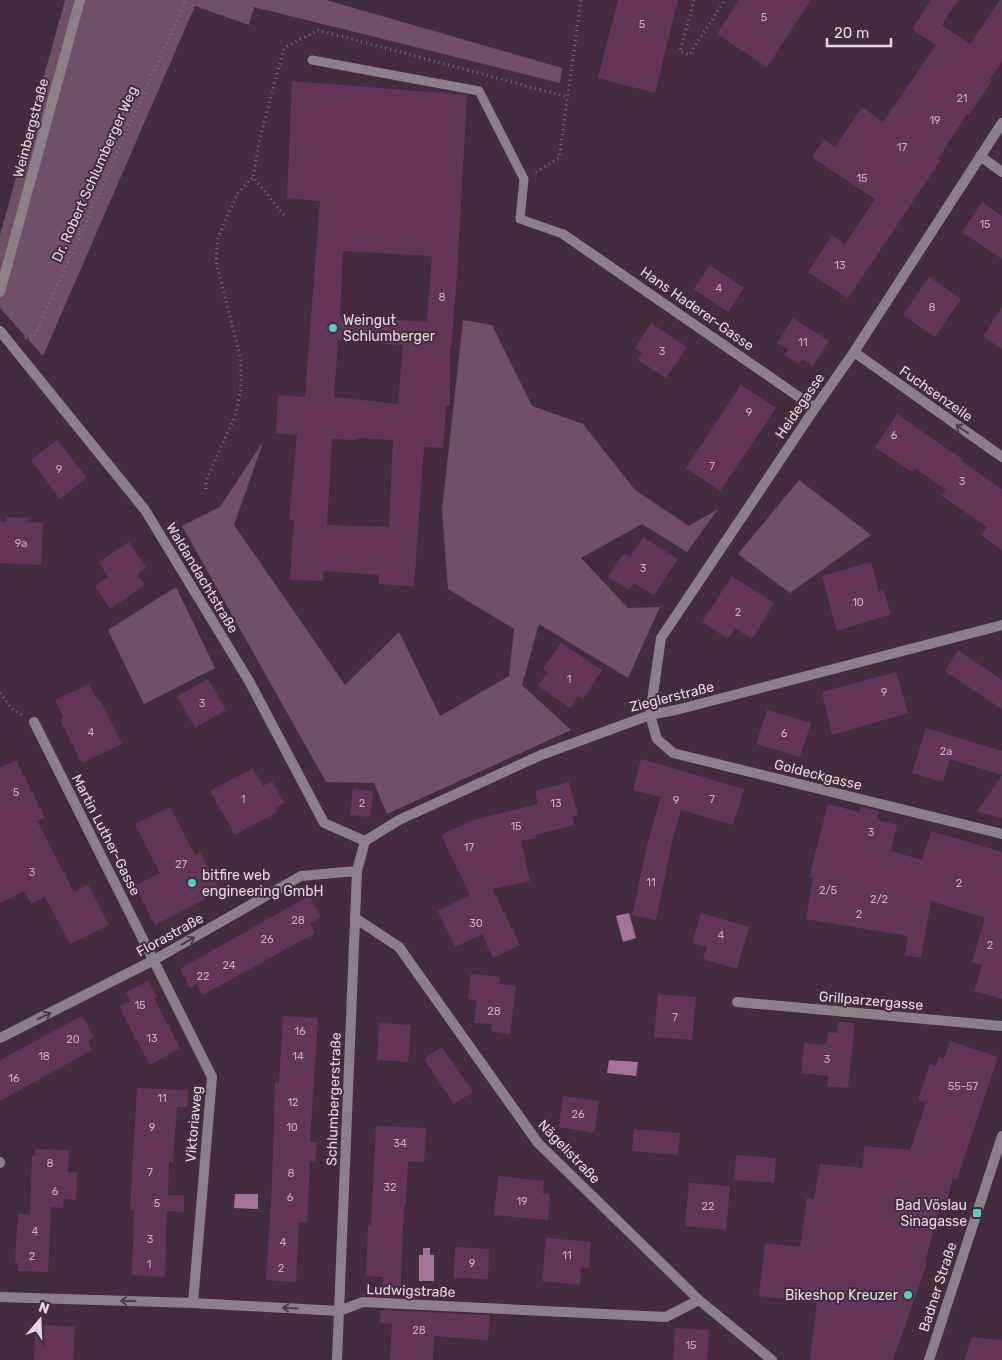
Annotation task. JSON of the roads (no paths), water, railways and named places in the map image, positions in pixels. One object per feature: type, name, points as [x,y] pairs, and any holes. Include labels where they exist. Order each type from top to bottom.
[{"type":"street","name":"Weinbergstraße","points":[[0,292],[80,0]]},
{"type":"street","name":"Heidegasse","points":[[650,714],[661,638],[854,352],[1002,123]]},
{"type":"street","points":[[980,156],[1002,172]]},
{"type":"street","name":"Hans Haderer-Gasse","points":[[563,234],[815,408]]},
{"type":"street","name":"Waldandachtstraße","points":[[0,331],[145,510],[248,681],[324,823],[365,841]]},
{"type":"street","name":"Fuchsenzeile","points":[[854,352],[1002,457]]},
{"type":"street","name":"Zieglerstraße","points":[[365,841],[399,820],[541,755],[650,714],[680,709],[1002,625]]},
{"type":"street","name":"Goldeckgasse","points":[[650,714],[657,739],[673,754],[1002,834]]},
{"type":"street","name":"Martin Luther-Gasse","points":[[34,722],[154,960]]},
{"type":"street","name":"Schlumbergerstraße","points":[[337,1360],[357,871],[365,841]]},
{"type":"street","name":"Florastraße","points":[[0,1038],[154,960],[301,876],[357,871]]},
{"type":"street","name":"Nägelistraße","points":[[355,918],[399,947],[538,1143],[699,1300],[772,1360]]},
{"type":"street","name":"Viktoriaweg","points":[[154,960],[212,1076],[193,1303]]},
{"type":"street","name":"Grillparzergasse","points":[[737,1002],[1002,1026]]},
{"type":"street","name":"Badner Straße","points":[[929,1360],[1002,1136]]},
{"type":"street","name":"Ludwigstraße","points":[[0,1296],[193,1303],[339,1311],[363,1302],[666,1317],[699,1300]]},
{"type":"lane","points":[[312,60],[479,91],[524,179],[520,219],[563,234]]},
{"type":"place","name":"Weingut Schlumberger","points":[[333,328]]},
{"type":"place","name":"bitfire web engineering GmbH","points":[[192,883]]},
{"type":"place","name":"Bad Vöslau Sinagasse","points":[[977,1213]]},
{"type":"place","name":"Bikeshop Kreuzer","points":[[908,1295]]}]
